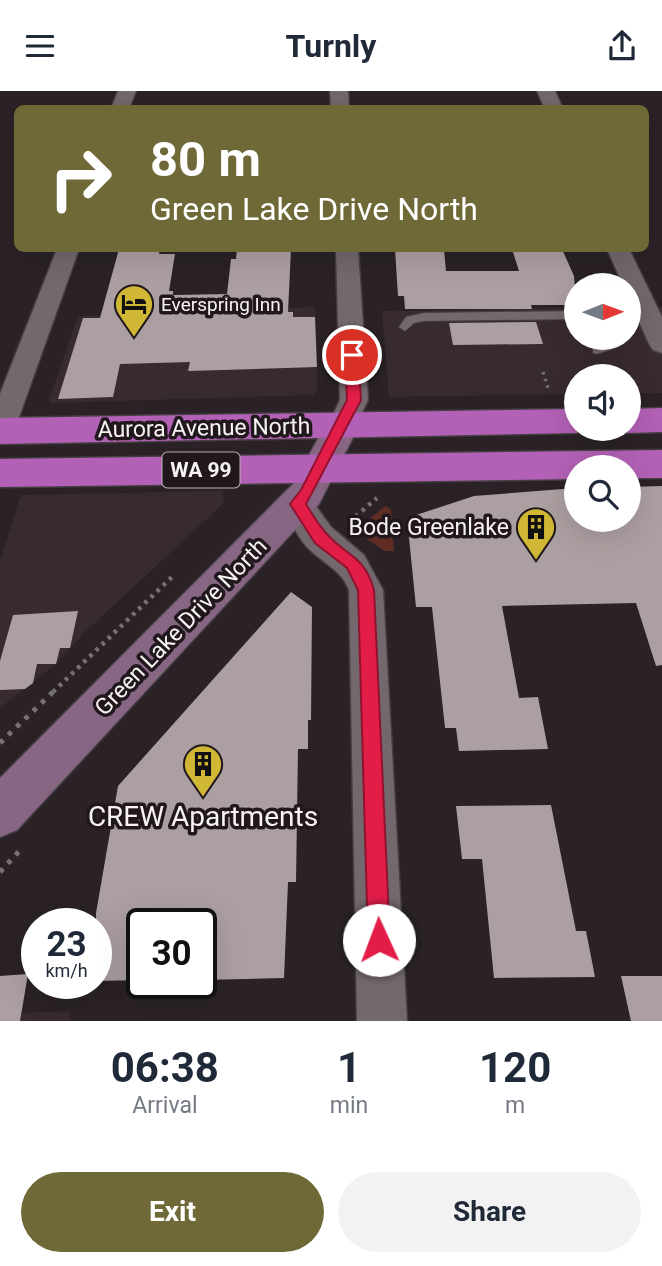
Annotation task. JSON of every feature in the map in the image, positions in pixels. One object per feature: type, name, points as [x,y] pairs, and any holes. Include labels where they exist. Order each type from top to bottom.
[{"type":"highway","points":[[641,421],[662,420]]},
{"type":"highway","name":"Aurora Avenue North","points":[[0,431],[564,421]]},
{"type":"highway","name":"Aurora Avenue North","points":[[0,473],[662,464]]},
{"type":"main road","name":"Green Lake Drive North","points":[[0,813],[306,494],[342,426]]},
{"type":"street","points":[[0,431],[67,252]]},
{"type":"street","points":[[342,426],[354,400],[347,252]]},
{"type":"street","points":[[619,252],[662,344]]},
{"type":"street","points":[[297,504],[320,538],[353,563],[361,574],[366,590],[382,1021]]},
{"type":"lane","points":[[405,327],[411,320],[424,317],[564,315]]},
{"type":"path","points":[[543,372],[548,388]]},
{"type":"path","points":[[345,524],[376,499],[379,492]]},
{"type":"path","points":[[0,743],[148,600]]},
{"type":"path","points":[[0,872],[8,863]]},
{"type":"shaded area","points":[[315,307],[317,390],[313,395],[51,403],[49,400],[78,316],[245,313]]},
{"type":"shaded area","points":[[641,307],[662,307],[662,393],[641,394],[641,364],[564,364],[564,394],[389,397],[382,311],[564,308],[564,350],[641,350]]},
{"type":"shaded area","points":[[222,491],[224,503],[86,631],[56,664],[0,708],[0,561],[21,495]]},
{"type":"shaded area","points":[[385,506],[391,509],[394,551],[385,551],[355,531]]},
{"type":"shaded area","points":[[21,974],[21,999],[24,999],[22,1013],[70,1011],[71,1021],[0,1021],[0,976]]},
{"type":"building","points":[[118,252],[175,254],[169,291],[173,291],[173,295],[227,294],[231,259],[236,259],[237,252],[291,252],[288,312],[293,312],[293,317],[315,317],[317,367],[188,371],[190,362],[120,364],[113,397],[58,399],[83,318],[100,318]]},
{"type":"building","points":[[395,252],[444,252],[446,271],[519,271],[513,252],[563,252],[573,273],[564,273],[564,305],[531,305],[532,309],[405,309],[404,296],[398,296]]},
{"type":"building","points":[[536,322],[543,344],[453,345],[449,323]]},
{"type":"building","name":"Bode Greenlake","points":[[662,486],[662,665],[656,666],[636,603],[502,606],[519,698],[538,697],[548,749],[459,751],[456,728],[445,728],[432,607],[416,607],[407,518],[474,496],[564,489],[564,532],[641,532],[641,487]]},
{"type":"building","name":"CREW Apartments","points":[[291,592],[312,607],[311,720],[308,720],[308,749],[298,749],[296,882],[288,882],[284,978],[217,980],[217,908],[126,908],[126,980],[112,981],[112,908],[97,908],[118,786]]},
{"type":"building","points":[[78,611],[70,648],[60,648],[56,664],[37,664],[33,683],[25,689],[0,690],[0,661],[13,615]]},
{"type":"building","points":[[551,805],[576,931],[586,931],[595,977],[494,978],[482,859],[462,859],[456,806]]},
{"type":"building","points":[[21,974],[21,999],[24,999],[20,1021],[0,1021],[0,976]]},
{"type":"building","points":[[621,976],[662,976],[662,1021],[631,1021]]},
{"type":"place","name":"Everspring Inn","points":[[134,338]]},
{"type":"place","name":"Bode Greenlake","points":[[536,561]]},
{"type":"place","name":"CREW Apartments","points":[[203,798]]},
{"type":"route","points":[[352,355],[354,400],[306,494],[297,504],[320,538],[353,563],[361,574],[366,590],[379,940]]}]
